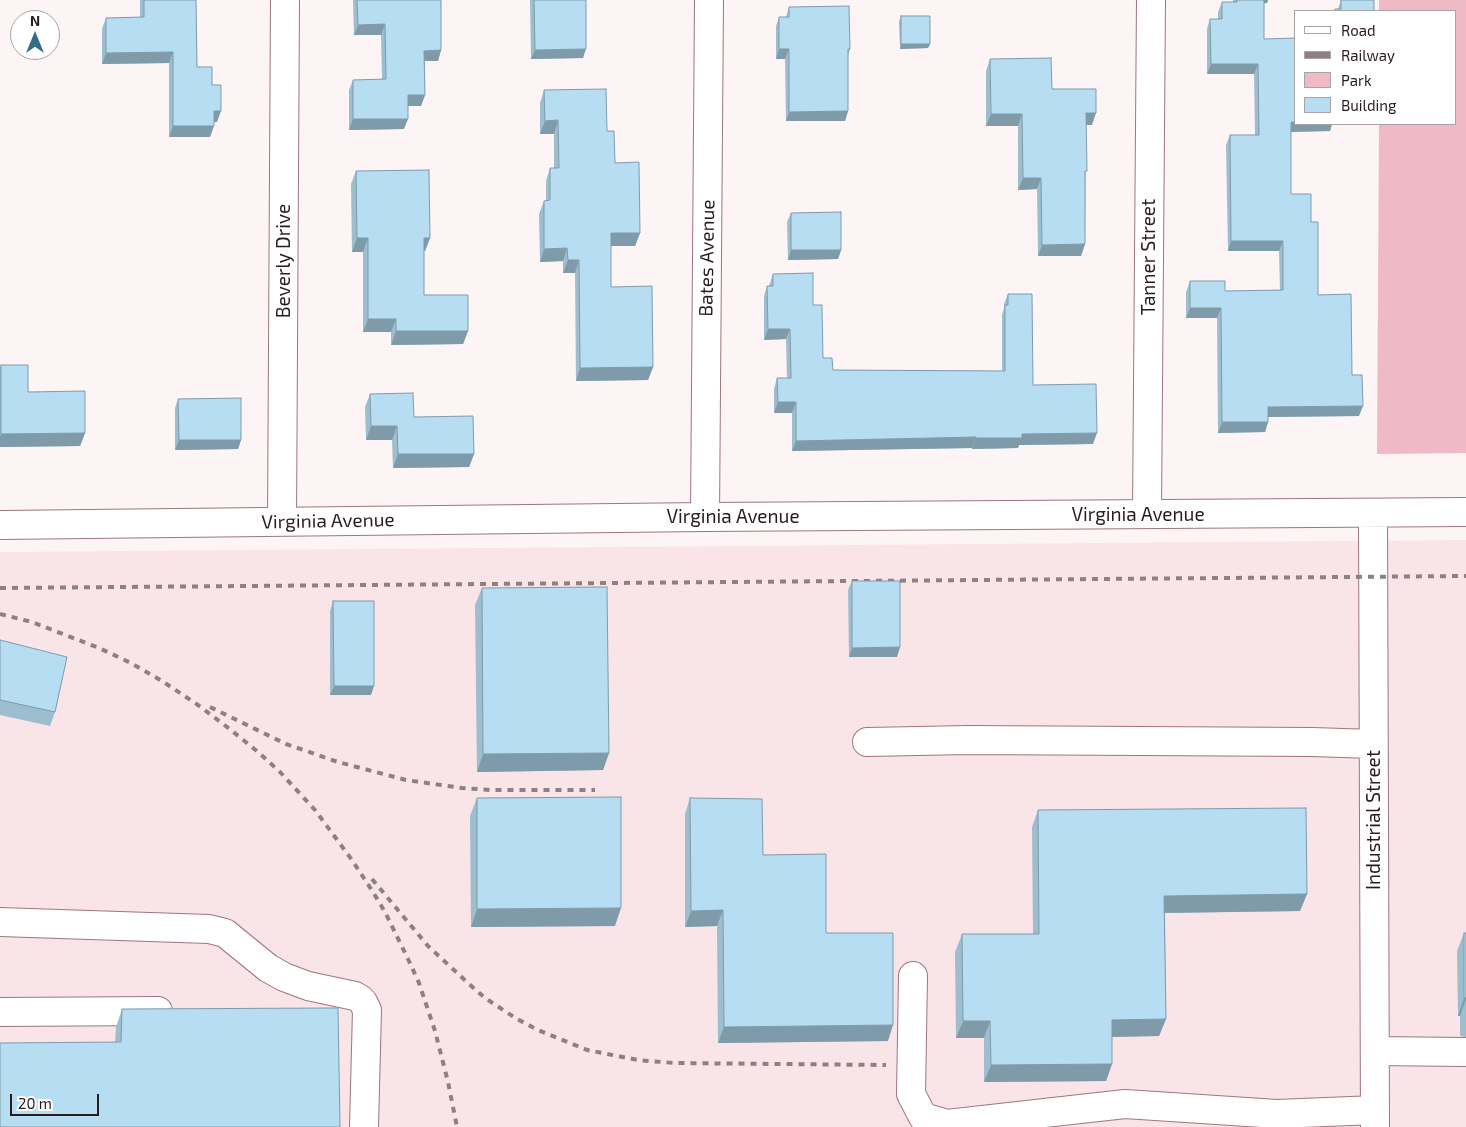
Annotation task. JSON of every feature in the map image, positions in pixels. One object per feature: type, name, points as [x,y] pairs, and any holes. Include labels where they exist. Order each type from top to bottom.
[{"type":"street","name":"Beverly Drive","points":[[282,521],[285,0]]},
{"type":"street","name":"Bates Avenue","points":[[705,517],[709,0]]},
{"type":"street","name":"Tanner Street","points":[[1147,514],[1151,0]]},
{"type":"street","name":"Virginia Avenue","points":[[0,525],[705,517],[1466,512]]},
{"type":"street","name":"Industrial Street","points":[[1372,513],[1375,1119]]},
{"type":"street","points":[[867,742],[968,740],[1373,744]]},
{"type":"street","points":[[0,922],[209,929],[225,933],[268,968],[284,977],[308,986],[355,996],[363,1002],[367,1010],[364,1127]]},
{"type":"street","points":[[912,976],[910,1094],[923,1117],[948,1124],[1125,1104],[1375,1119]]},
{"type":"street","points":[[307,1010],[367,1010]]},
{"type":"street","points":[[0,1012],[183,1011]]},
{"type":"street","points":[[1374,1051],[1466,1052]]},
{"type":"shaded area","points":[[1466,540],[1466,1127],[0,1127],[0,552]]},
{"type":"green space","points":[[1379,0],[1466,0],[1466,453],[1377,454],[1379,125],[1456,125],[1456,10],[1379,10]]},
{"type":"building","points":[[144,0],[196,0],[197,67],[212,67],[212,85],[221,85],[221,111],[214,111],[214,126],[173,126],[173,52],[106,53],[106,18],[144,17]]},
{"type":"building","points":[[357,0],[441,0],[441,50],[424,51],[425,95],[408,95],[408,119],[353,119],[353,80],[386,79],[385,24],[358,25]]},
{"type":"building","points":[[534,0],[586,0],[586,49],[535,50]]},
{"type":"building","points":[[1237,0],[1264,0],[1264,39],[1294,38],[1294,122],[1291,122],[1291,194],[1311,194],[1311,222],[1318,222],[1318,295],[1351,294],[1352,375],[1362,375],[1363,406],[1268,407],[1268,422],[1222,422],[1221,308],[1190,308],[1190,281],[1225,281],[1225,291],[1283,290],[1283,241],[1231,241],[1230,135],[1259,135],[1258,64],[1211,64],[1210,19],[1222,19],[1222,2],[1237,2]]},
{"type":"building","points":[[1341,0],[1374,0],[1374,10],[1335,10],[1341,9]]},
{"type":"building","points":[[849,6],[848,111],[789,112],[789,49],[779,49],[779,17],[789,17],[789,7]]},
{"type":"building","points":[[901,16],[930,16],[930,44],[901,44]]},
{"type":"building","points":[[1051,58],[1052,89],[1096,89],[1096,113],[1086,113],[1085,244],[1042,245],[1041,178],[1023,178],[1022,114],[991,114],[990,59]]},
{"type":"building","points":[[606,89],[607,131],[614,131],[615,163],[639,162],[640,233],[611,233],[611,287],[652,286],[653,367],[580,368],[579,260],[568,260],[567,248],[544,249],[544,201],[550,200],[550,168],[559,168],[558,120],[545,121],[544,90]]},
{"type":"building","points":[[429,170],[430,238],[424,238],[424,295],[468,295],[468,331],[396,331],[396,319],[368,319],[368,238],[357,238],[356,171]]},
{"type":"building","points":[[841,212],[841,250],[791,250],[791,213]]},
{"type":"building","points":[[813,273],[813,305],[822,305],[823,358],[832,358],[833,370],[1005,371],[1005,305],[1008,305],[1008,294],[1032,294],[1033,385],[1096,384],[1097,433],[1022,434],[1022,438],[976,437],[796,441],[796,402],[778,402],[777,378],[791,378],[790,329],[768,329],[767,286],[773,286],[773,274]]},
{"type":"building","points":[[1,365],[28,365],[28,392],[85,391],[85,433],[1,434]]},
{"type":"building","points":[[413,393],[414,417],[473,416],[474,454],[398,454],[397,426],[371,426],[370,394]]},
{"type":"building","points":[[241,398],[241,440],[179,440],[178,399]]},
{"type":"building","points":[[852,581],[900,581],[900,647],[852,648]]},
{"type":"building","points":[[607,587],[609,753],[483,754],[482,588]]},
{"type":"building","points":[[333,601],[374,601],[374,686],[334,686]]},
{"type":"building","points":[[0,640],[67,657],[55,712],[0,700]]},
{"type":"building","points":[[621,797],[621,908],[477,909],[477,798]]},
{"type":"building","points":[[690,798],[762,799],[763,855],[826,854],[826,933],[893,933],[893,1025],[724,1027],[723,910],[691,911]]},
{"type":"building","points":[[1306,808],[1307,894],[1164,896],[1166,1019],[1112,1020],[1112,1064],[991,1065],[990,1021],[963,1021],[962,934],[1039,934],[1038,810]]},
{"type":"building","points":[[1464,933],[1466,933],[1466,998],[1464,998]]},
{"type":"building","points":[[338,1008],[340,1127],[0,1127],[0,1043],[121,1042],[122,1009]]},
{"type":"railway","points":[[0,588],[1466,576]]},
{"type":"railway","points":[[0,614],[32,622],[99,648],[131,663],[162,681],[198,705],[258,752],[280,772],[315,810],[373,892],[385,912],[419,983],[435,1031],[457,1127]]},
{"type":"railway","points":[[210,707],[286,744],[338,762],[406,780],[490,790],[595,790]]},
{"type":"railway","points":[[372,879],[428,946],[485,998],[538,1030],[587,1050],[638,1060],[674,1063],[886,1065]]}]
